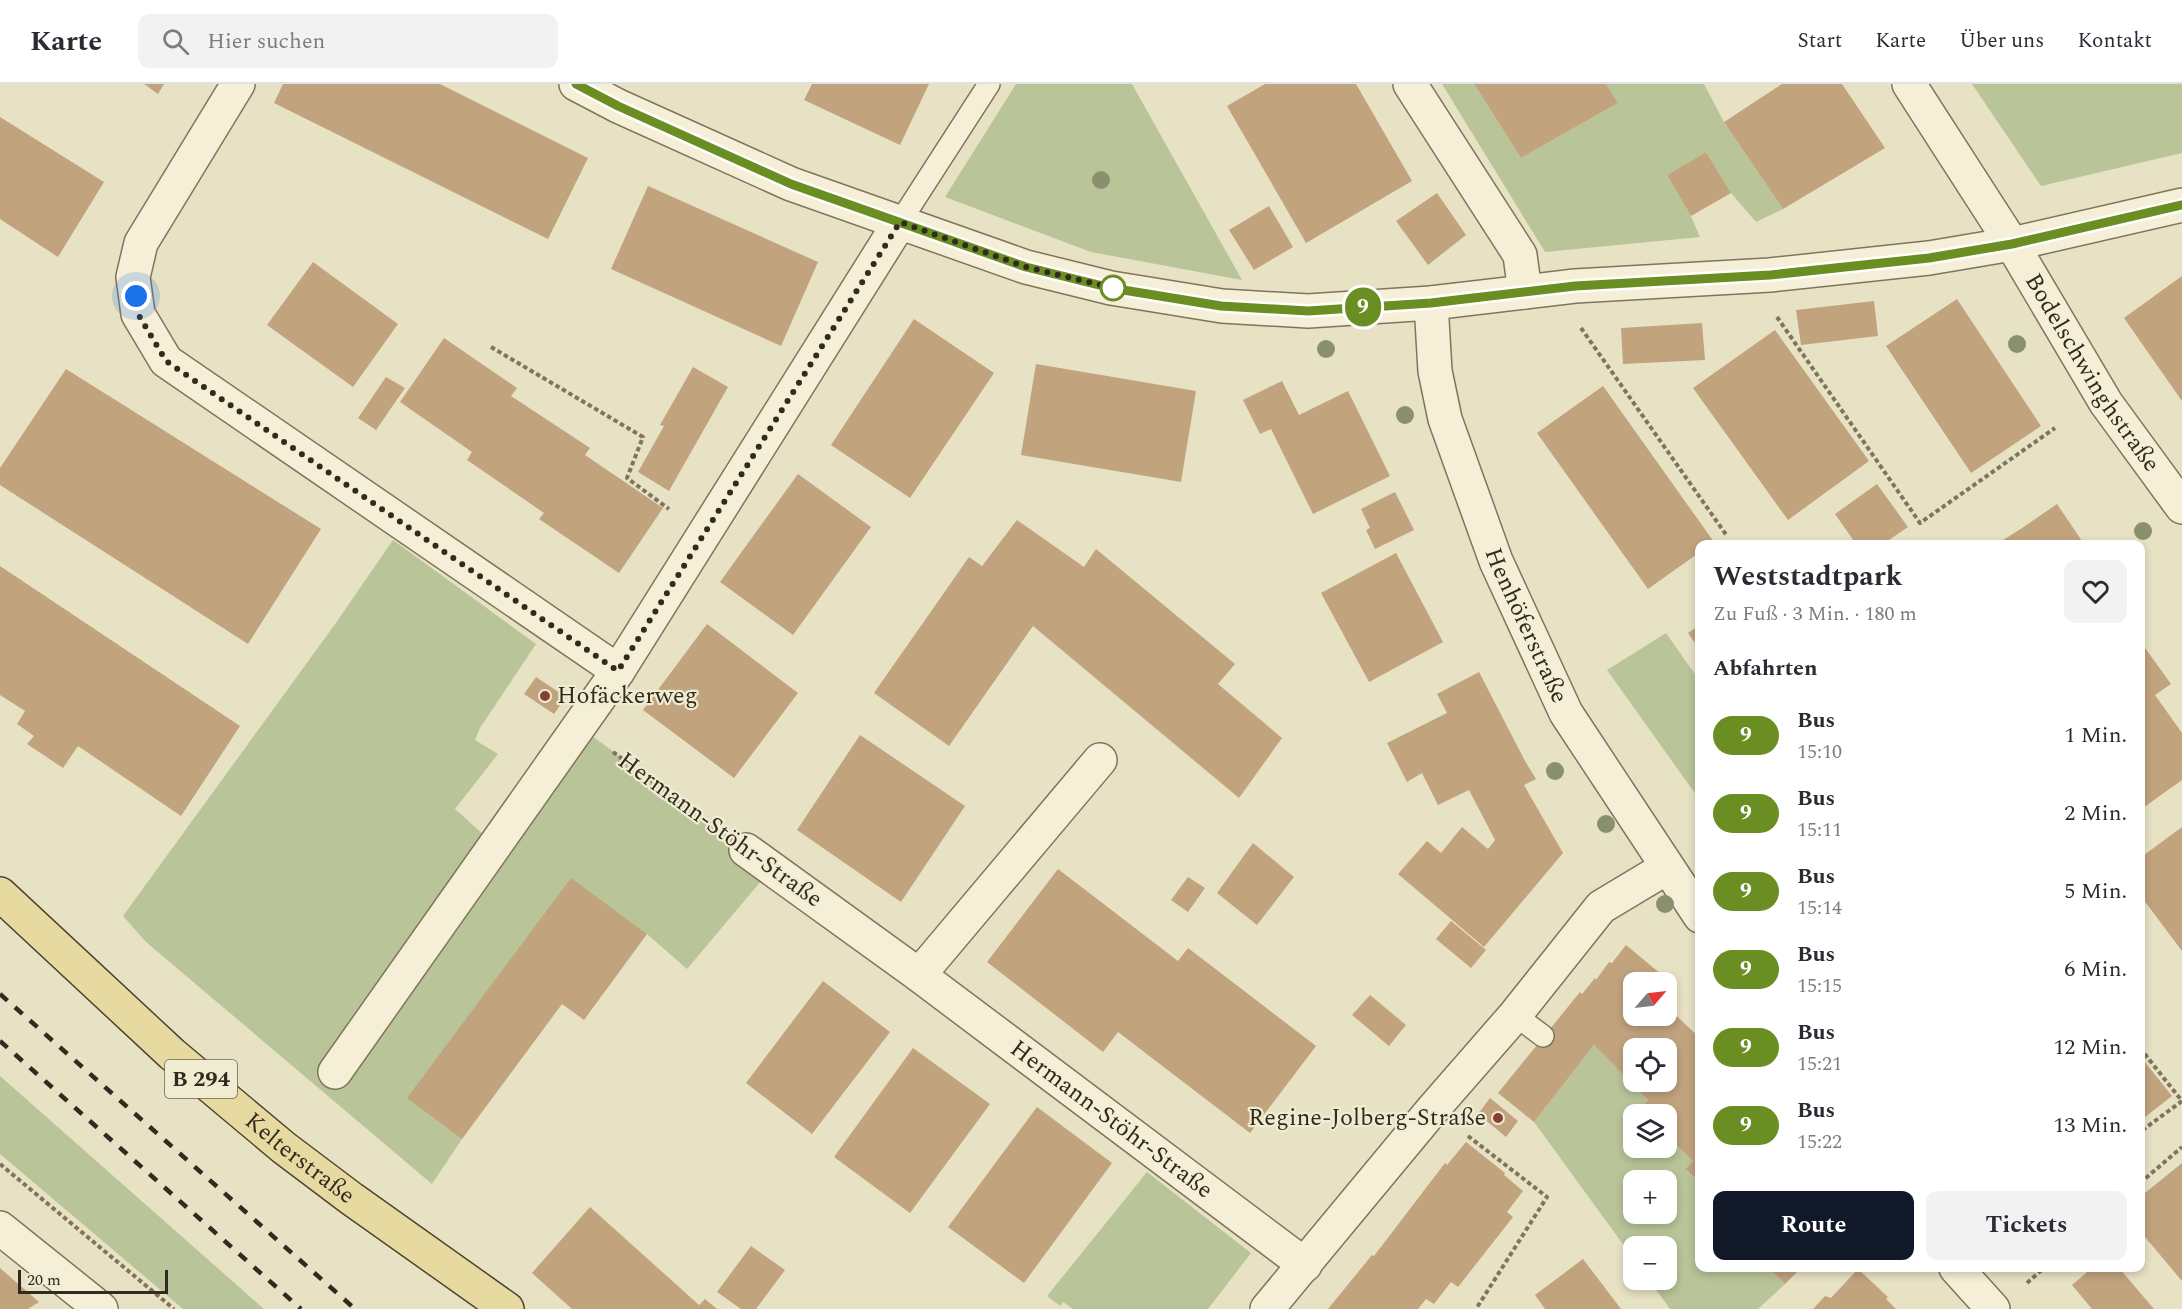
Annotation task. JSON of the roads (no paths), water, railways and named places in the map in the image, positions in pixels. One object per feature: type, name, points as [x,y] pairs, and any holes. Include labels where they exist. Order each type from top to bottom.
[{"type":"main road","name":"Kelterstraße","points":[[0,894],[172,1054],[283,1147],[351,1199],[507,1309]]},
{"type":"street","points":[[238,84],[141,243],[133,277],[138,314],[166,361],[618,671]]},
{"type":"street","points":[[576,84],[618,106],[791,184],[1026,267],[1111,288],[1210,304],[1308,311],[1431,303],[1575,286],[1770,275],[1929,258],[2012,244],[2182,206]]},
{"type":"street","points":[[1410,84],[1520,255],[1525,292]]},
{"type":"street","name":"Bodelschwinghstraße","points":[[1909,84],[2012,244],[2106,403],[2182,507]]},
{"type":"street","points":[[335,1072],[618,671],[900,222]]},
{"type":"street","name":"Henhöferstraße","points":[[1431,303],[1435,371],[1446,420],[1496,561],[1566,713],[1695,909]]},
{"type":"street","points":[[919,975],[1100,760]]},
{"type":"street","name":"Hermann-Stöhr-Straße","points":[[746,850],[919,975],[1305,1265]]},
{"type":"street","points":[[1267,1309],[1433,1109],[1515,1015],[1601,907],[1666,868]]},
{"type":"street","points":[[0,1228],[101,1309]]},
{"type":"street","points":[[1960,1272],[1993,1309]]},
{"type":"lane","points":[[900,222],[989,84]]},
{"type":"lane","points":[[1515,1015],[1543,1036]]},
{"type":"railway","points":[[0,994],[355,1309]]},
{"type":"railway","points":[[0,1041],[301,1309]]},
{"type":"place","name":"Hofäckerweg","points":[[545,696]]},
{"type":"place","name":"Regine-Jolberg-Straße","points":[[1498,1118]]}]
